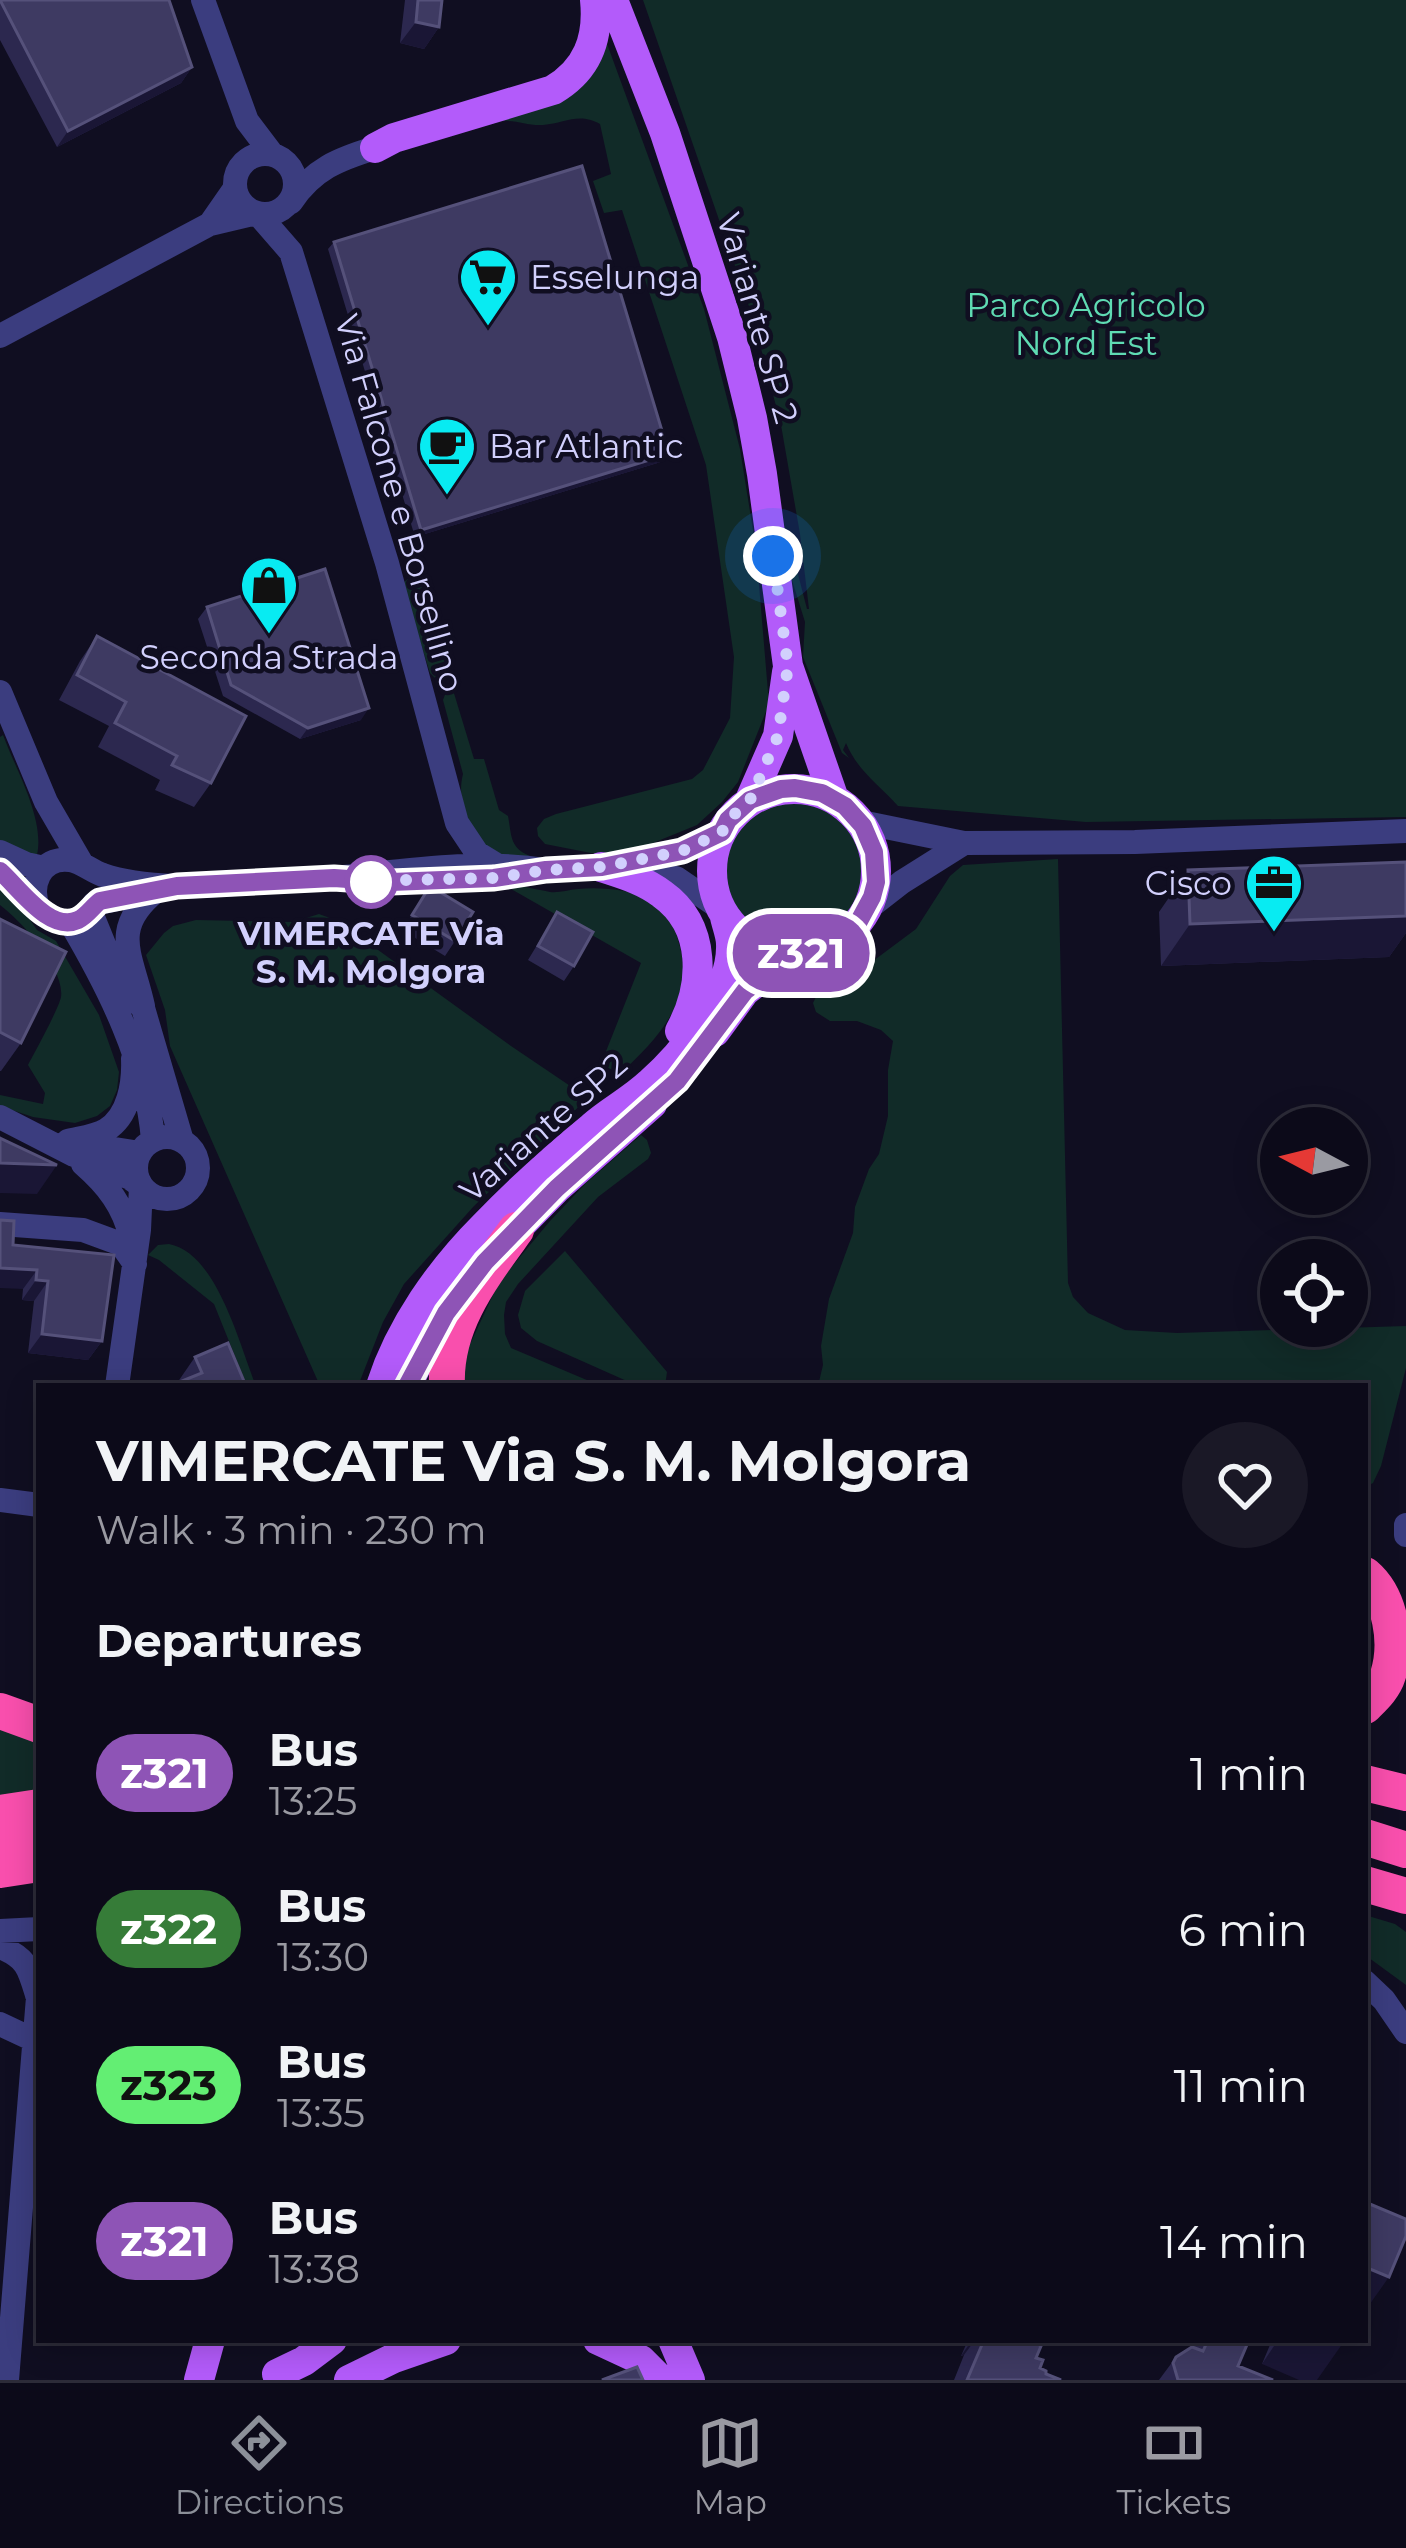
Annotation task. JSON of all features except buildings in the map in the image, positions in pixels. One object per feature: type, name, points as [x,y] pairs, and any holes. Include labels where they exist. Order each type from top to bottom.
[{"type":"highway","points":[[447,1383],[457,1324],[472,1291],[516,1230]]},
{"type":"highway","points":[[1368,1577],[1388,1610],[1392,1654],[1388,1677],[1368,1703]]},
{"type":"highway","points":[[0,1711],[36,1719]]},
{"type":"highway","points":[[1368,1760],[1406,1768]]},
{"type":"highway","points":[[1368,1784],[1406,1792]]},
{"type":"highway","points":[[1368,1800],[1406,1808]]},
{"type":"highway","points":[[0,1813],[36,1807]]},
{"type":"highway","points":[[0,1839],[36,1833]]},
{"type":"highway","points":[[1368,1838],[1406,1850]]},
{"type":"highway","points":[[0,1870],[36,1864]]},
{"type":"highway","points":[[0,1882],[36,1879]]},
{"type":"highway","points":[[1368,1884],[1406,1896]]},
{"type":"main road","points":[[375,148],[562,85],[576,73],[591,48],[595,0]]},
{"type":"main road","name":"Variante SP 2","points":[[613,0],[690,206],[742,375],[762,474],[788,666],[834,799]]},
{"type":"main road","name":"Variante SP 2","points":[[750,800],[778,736],[788,666]]},
{"type":"main road","points":[[795,788],[834,799],[870,838],[876,867],[866,910],[848,934],[808,953],[777,952],[752,942],[723,913],[714,891],[713,856],[728,820],[750,800],[767,793],[795,788]]},
{"type":"main road","points":[[595,1124],[649,1070],[682,1027],[694,1000],[698,968],[694,937],[672,901],[648,885],[602,867]]},
{"type":"main road","name":"Variante SP2","points":[[382,1383],[424,1299],[452,1261],[532,1179],[649,1084],[701,1025],[727,969],[731,945],[723,913]]},
{"type":"main road","name":"Variante SP2","points":[[408,1383],[428,1341],[464,1287],[557,1188],[677,1081],[745,991],[793,954]]},
{"type":"main road","points":[[0,1701],[36,1719]]},
{"type":"main road","points":[[199,2380],[209,2343]]},
{"type":"main road","points":[[274,2377],[298,2343]]},
{"type":"main road","points":[[274,2377],[328,2343]]},
{"type":"main road","points":[[349,2380],[437,2343]]},
{"type":"main road","points":[[605,2343],[632,2355],[661,2380]]},
{"type":"main road","points":[[675,2343],[690,2380]]},
{"type":"street","points":[[203,0],[248,122],[267,158],[293,172],[291,252]]},
{"type":"street","points":[[210,224],[235,188],[237,172],[267,158],[333,161],[375,148]]},
{"type":"street","points":[[0,336],[210,224],[277,212],[333,161]]},
{"type":"street","points":[[235,188],[242,204],[257,213]]},
{"type":"street","name":"Via Falcone e Borsellino","points":[[257,213],[291,252],[387,563],[457,823],[477,853],[495,864]]},
{"type":"street","points":[[0,692],[46,802],[96,886],[85,912],[94,962],[147,1089],[147,1146],[136,1169],[141,1186],[135,1264],[117,1383]]},
{"type":"street","points":[[46,802],[46,867]]},
{"type":"street","points":[[860,822],[964,843],[1406,831]]},
{"type":"street","points":[[432,868],[449,848],[457,823]]},
{"type":"street","points":[[334,878],[391,882],[494,878],[602,867],[682,851],[722,832]]},
{"type":"street","points":[[866,910],[964,843]]},
{"type":"street","points":[[0,852],[26,865],[46,867]]},
{"type":"street","points":[[40,909],[36,879],[46,867],[62,860],[116,879],[166,889]]},
{"type":"street","points":[[0,871],[53,920],[166,889],[495,864],[546,870]]},
{"type":"street","points":[[602,867],[676,878],[723,913]]},
{"type":"street","points":[[135,1264],[150,1234],[176,1198],[191,1188],[198,1172],[195,1154],[182,1141],[128,947],[128,923],[138,906],[166,889]]},
{"type":"street","points":[[85,912],[121,986],[143,1008]]},
{"type":"street","points":[[62,1145],[106,1130],[118,1119],[132,1083],[133,1050]]},
{"type":"street","points":[[0,1117],[130,1178],[161,1199],[176,1198]]},
{"type":"street","points":[[62,1145],[147,1146],[168,1137],[182,1141]]},
{"type":"street","points":[[62,1145],[97,1176],[124,1212],[135,1264]]},
{"type":"street","points":[[0,1224],[82,1229],[121,1244],[135,1264]]},
{"type":"street","points":[[0,1499],[36,1505]]},
{"type":"street","points":[[1406,1525],[1406,1535]]},
{"type":"street","points":[[0,1931],[36,1929]]},
{"type":"street","points":[[0,1947],[17,1954],[36,1985]]},
{"type":"street","points":[[1368,1985],[1406,2032]]},
{"type":"street","points":[[7,2380],[36,2015]]},
{"type":"street","points":[[0,2024],[34,2040]]},
{"type":"green space","name":"Parco Agricolo Nord Est","points":[[643,0],[1406,0],[1406,817],[1086,822],[898,806],[862,769],[846,743],[843,750],[849,758],[842,753],[803,657],[805,622],[787,564],[791,547],[809,609],[800,534],[781,425],[753,318]]},
{"type":"green space","points":[[606,41],[704,309],[740,449],[756,549],[769,704],[738,782],[697,825],[648,845],[591,853],[545,844],[537,828],[556,814],[692,779],[703,770],[730,718],[734,657],[706,465],[622,210],[604,213],[593,181],[611,174],[600,124],[579,119],[543,125],[494,122]]},
{"type":"green space","points":[[409,578],[412,587],[428,584],[434,606],[421,610],[427,630],[436,628],[438,635],[443,633],[453,677],[438,681],[430,673],[404,590]]},
{"type":"green space","points":[[453,690],[474,759],[484,759],[499,810],[508,816],[513,841],[533,857],[491,854],[467,817],[461,796],[463,774],[443,700]]},
{"type":"green space","points":[[3,735],[33,810],[37,855],[27,855],[0,840]]},
{"type":"green space","points":[[793,801],[819,807],[842,821],[856,844],[862,870],[856,896],[842,919],[819,933],[793,939],[767,933],[744,919],[730,896],[724,870],[730,844],[744,821],[767,807]]},
{"type":"green space","points":[[1058,859],[1068,1283],[1073,1297],[1088,1313],[1125,1330],[1260,1330],[1260,1347],[1368,1347],[1368,1327],[1406,1326],[1406,1368],[1373,1483],[1368,1486],[1368,1383],[819,1383],[829,1299],[888,1116],[893,1041],[881,1030],[857,1021],[830,1021],[816,1012],[813,1003],[830,980],[865,967],[916,929],[950,876],[963,865]]},
{"type":"green space","points":[[504,885],[553,892],[625,891],[651,901],[670,921],[683,967],[677,1002],[659,1033],[620,1074],[601,1064],[641,963]]},
{"type":"green space","points":[[0,888],[21,906],[37,930],[56,941],[99,1015],[119,1072],[110,1106],[97,1116],[75,1123],[0,1106],[0,1095],[43,1104],[45,1093],[28,1065],[61,997],[49,959],[0,905]]},
{"type":"green space","points":[[319,914],[338,921],[588,1098],[474,1206],[404,1284],[359,1383],[319,1383],[170,1046],[165,1010],[146,955],[173,926],[196,920],[293,922]]},
{"type":"green space","points":[[641,1135],[647,1140],[648,1159],[598,1197],[518,1284],[504,1315],[511,1348],[594,1383],[464,1383],[465,1355],[499,1282],[586,1183]]},
{"type":"green space","points":[[158,1245],[186,1251],[213,1282],[255,1383],[246,1383],[214,1304],[148,1255]]},
{"type":"green space","points":[[565,1251],[667,1372],[665,1383],[631,1383],[537,1341],[521,1328],[518,1315],[525,1291]]},
{"type":"green space","points":[[0,1721],[36,1734],[36,1795],[0,1801]]},
{"type":"green space","points":[[1368,1916],[1406,1932],[1406,1985],[1368,1957]]},
{"type":"bus line","name":"z321","points":[[0,871],[44,915],[64,923],[82,918],[100,901],[177,886],[334,878],[391,882],[494,878],[602,867],[682,851],[722,832],[750,800],[781,789],[822,793],[845,806],[860,822],[874,852],[876,882],[858,923],[822,949],[793,954],[745,991],[677,1081],[557,1188],[485,1262],[428,1341],[408,1383]]},
{"type":"place","name":"Esselunga","points":[[488,328]]},
{"type":"place","name":"Bar Atlantic","points":[[447,497]]},
{"type":"place","name":"Seconda Strada","points":[[269,636]]},
{"type":"place","name":"VIMERCATE Via S. M. Molgora","points":[[371,882]]},
{"type":"place","name":"Cisco","points":[[1274,934]]},
{"type":"route","points":[[371,882],[367,881],[494,878],[602,867],[682,851],[722,832],[750,800],[778,736],[788,666],[773,556]]}]
